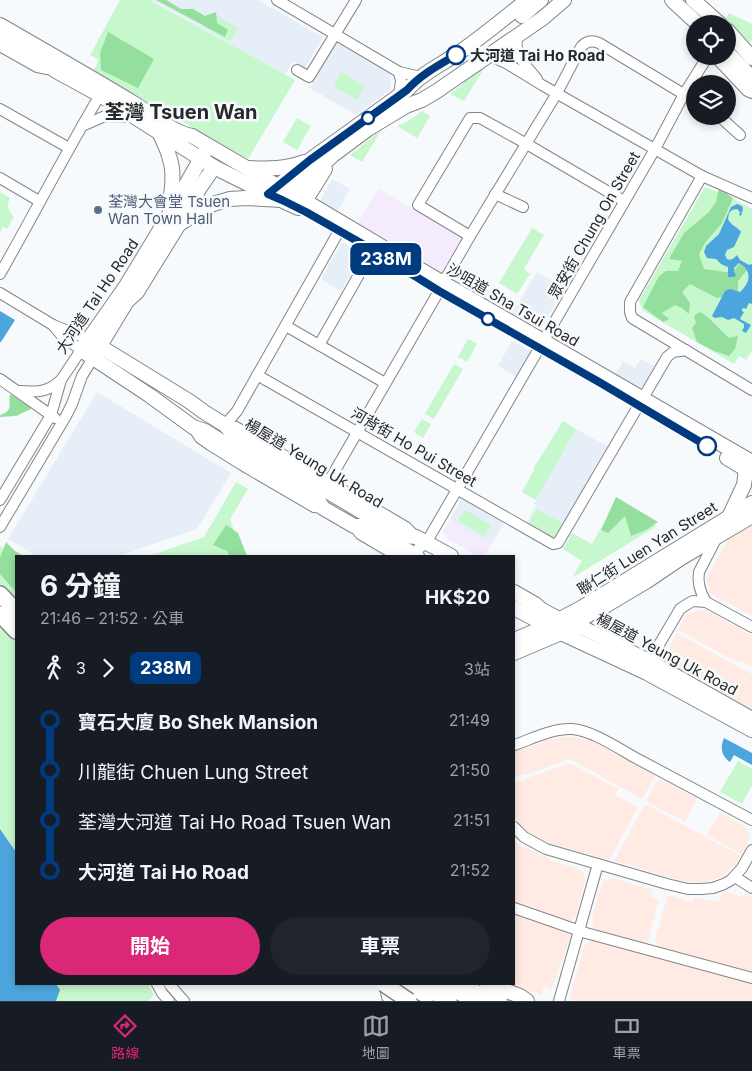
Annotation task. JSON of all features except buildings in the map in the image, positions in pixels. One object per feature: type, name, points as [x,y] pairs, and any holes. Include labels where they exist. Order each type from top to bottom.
[{"type":"highway","points":[[0,594],[15,610]]},
{"type":"highway","points":[[0,614],[15,630]]},
{"type":"highway","points":[[408,985],[435,1001]]},
{"type":"highway","points":[[423,985],[449,1001]]},
{"type":"highway","points":[[444,985],[477,1001]]},
{"type":"highway","points":[[391,993],[410,1001]]},
{"type":"main road","points":[[279,194],[368,130],[461,51],[491,30],[527,0]]},
{"type":"main road","points":[[411,92],[431,81],[501,32],[540,0]]},
{"type":"main road","points":[[672,0],[688,15]]},
{"type":"main road","points":[[693,0],[710,15]]},
{"type":"main road","points":[[411,92],[422,100],[437,91],[518,36],[555,2]]},
{"type":"main road","points":[[246,168],[277,169],[294,166],[310,160],[411,92],[510,32],[537,12],[555,2]]},
{"type":"main road","name":"沙咀道 Sha Tsui Road","points":[[0,25],[185,135],[192,136],[214,167],[279,194],[305,201],[441,287]]},
{"type":"main road","name":"沙咀道 Sha Tsui Road","points":[[0,36],[56,71],[100,95],[160,134],[246,168],[306,212],[541,344],[750,468]]},
{"type":"main road","points":[[736,40],[752,58]]},
{"type":"main road","points":[[736,61],[752,78]]},
{"type":"main road","points":[[725,65],[752,91]]},
{"type":"main road","points":[[160,134],[170,158],[172,169],[172,222]]},
{"type":"main road","name":"大河道 Tai Ho Road","points":[[94,346],[127,301],[137,292],[204,152]]},
{"type":"main road","points":[[305,201],[333,156]]},
{"type":"main road","points":[[279,194],[310,160]]},
{"type":"main road","name":"大河道 Tai Ho Road","points":[[93,358],[94,346],[126,286],[214,167]]},
{"type":"main road","name":"大河道 Tai Ho Road","points":[[172,222],[213,204],[230,199],[279,194]]},
{"type":"main road","name":"楊屋道 Yeung Uk Road","points":[[94,346],[190,401],[225,425],[241,440],[324,490],[403,536],[421,540],[449,555]]},
{"type":"main road","name":"楊屋道 Yeung Uk Road","points":[[93,358],[193,427],[205,431],[318,500],[323,508],[354,526],[365,526],[412,555]]},
{"type":"main road","points":[[729,517],[750,468]]},
{"type":"main road","name":"聯仁街 Luen Yan Street","points":[[562,623],[581,608],[752,503]]},
{"type":"main road","name":"聯仁街 Luen Yan Street","points":[[562,623],[600,609],[752,516]]},
{"type":"main road","name":"楊屋道 Yeung Uk Road","points":[[515,593],[562,623],[578,641],[647,673],[752,730]]},
{"type":"main road","points":[[598,635],[600,609]]},
{"type":"main road","points":[[518,639],[526,626],[519,611]]},
{"type":"main road","name":"楊屋道 Yeung Uk Road","points":[[519,611],[583,628],[643,658],[752,719]]},
{"type":"main road","points":[[518,639],[562,623]]},
{"type":"main road","points":[[515,653],[540,642],[562,623]]},
{"type":"main road","points":[[540,642],[578,641]]},
{"type":"main road","points":[[460,985],[500,1001]]},
{"type":"main road","points":[[490,985],[520,996],[527,1001]]},
{"type":"street","points":[[276,0],[398,72],[411,92]]},
{"type":"street","points":[[297,70],[309,77],[356,0]]},
{"type":"street","points":[[518,36],[516,44],[518,53],[542,85]]},
{"type":"street","points":[[328,481],[470,236],[557,93],[581,47],[588,42],[594,41],[599,43],[684,94]]},
{"type":"street","name":"沙咀道 Sha Tsui Road","points":[[0,46],[37,67],[56,71]]},
{"type":"street","points":[[490,56],[506,63],[702,176],[752,198]]},
{"type":"street","name":"眾安街 Chung On Street","points":[[412,555],[457,489],[702,65]]},
{"type":"street","points":[[398,72],[401,81],[411,92]]},
{"type":"street","points":[[0,274],[28,225],[39,201],[100,95]]},
{"type":"street","points":[[0,109],[69,148]]},
{"type":"street","points":[[82,126],[105,116],[133,117]]},
{"type":"street","points":[[470,236],[418,205],[470,118],[480,118],[624,202]]},
{"type":"street","points":[[729,125],[740,135]]},
{"type":"street","points":[[702,176],[630,302],[629,307],[632,318],[752,390]]},
{"type":"street","points":[[0,178],[39,201]]},
{"type":"street","points":[[495,194],[523,207]]},
{"type":"street","points":[[225,425],[237,411],[339,231]]},
{"type":"street","points":[[319,345],[373,250]]},
{"type":"street","points":[[0,293],[53,325],[94,346]]},
{"type":"street","points":[[286,326],[385,383]]},
{"type":"street","name":"大河道 Tai Ho Road","points":[[0,500],[51,415],[61,380],[94,346]]},
{"type":"street","points":[[640,402],[669,354],[686,350]]},
{"type":"street","name":"大河道 Tai Ho Road","points":[[0,527],[62,423],[72,404],[82,376],[93,358]]},
{"type":"street","name":"河背街 Ho Pui Street","points":[[257,375],[553,544],[558,543],[640,402]]},
{"type":"street","points":[[0,379],[62,423]]},
{"type":"street","points":[[18,391],[36,392],[46,390],[55,386],[61,380]]},
{"type":"street","name":"楊屋道 Yeung Uk Road","points":[[225,425],[236,427],[408,528],[421,540]]},
{"type":"street","name":"楊屋道 Yeung Uk Road","points":[[354,526],[360,534],[395,555]]},
{"type":"street","points":[[706,602],[700,592],[699,572],[717,537]]},
{"type":"street","points":[[643,658],[650,657],[654,653],[683,607],[693,601],[706,602],[752,627]]},
{"type":"street","points":[[515,745],[558,730],[574,729],[588,733],[752,820]]},
{"type":"street","points":[[515,829],[524,837],[546,850],[688,889],[713,888],[724,884],[742,868],[752,850]]},
{"type":"street","points":[[559,1001],[598,864]]},
{"type":"street","points":[[735,876],[752,888]]},
{"type":"street","points":[[515,908],[578,931],[752,978]]},
{"type":"street","points":[[158,985],[169,1001]]},
{"type":"street","points":[[170,985],[184,1001]]},
{"type":"street","points":[[391,993],[401,985]]},
{"type":"shaded area","points":[[152,0],[258,0],[323,37],[305,68],[293,61],[285,75]]},
{"type":"shaded area","points":[[336,43],[389,73],[391,81],[390,90],[356,115],[310,88]]},
{"type":"shaded area","points":[[332,179],[350,189],[347,195],[345,194],[344,201],[337,211],[320,201]]},
{"type":"shaded area","points":[[378,189],[462,237],[442,272],[358,223]]},
{"type":"shaded area","points":[[342,242],[362,253],[341,291],[321,279]]},
{"type":"shaded area","points":[[537,272],[564,288],[543,325],[534,327],[512,313]]},
{"type":"shaded area","points":[[512,341],[532,352],[517,377],[498,366]]},
{"type":"shaded area","points":[[641,359],[655,367],[644,386],[638,388],[615,374],[623,361],[635,368]]},
{"type":"shaded area","points":[[97,392],[231,473],[197,529],[121,555],[34,555],[8,539]]},
{"type":"shaded area","points":[[576,429],[607,446],[553,542],[525,526],[536,505],[534,504]]},
{"type":"shaded area","points":[[462,498],[504,523],[491,545],[450,520]]},
{"type":"shaded area","points":[[450,520],[491,545],[486,555],[475,555],[446,538],[447,535],[442,532]]},
{"type":"shaded area","points":[[752,525],[752,616],[710,593],[706,579],[727,541]]},
{"type":"shaded area","points":[[703,609],[752,635],[752,667],[738,660],[737,662],[678,630],[686,614]]},
{"type":"shaded area","points":[[677,633],[752,674],[752,709],[671,665],[667,652]]},
{"type":"shaded area","points":[[581,738],[598,744],[655,776],[642,799],[570,759],[515,777],[515,751],[528,748],[550,739]]},
{"type":"shaded area","points":[[570,763],[618,789],[615,795],[638,807],[609,860],[585,853],[586,851],[584,853],[553,844],[529,832],[515,818],[515,783]]},
{"type":"shaded area","points":[[659,779],[697,799],[685,822],[646,801]]},
{"type":"shaded area","points":[[645,804],[741,856],[724,875],[702,882],[683,881],[614,861]]},
{"type":"shaded area","points":[[720,812],[747,828],[750,837],[742,854],[707,835]]},
{"type":"shaded area","points":[[515,842],[523,848],[524,846],[550,858],[550,860],[581,870],[586,878],[575,918],[570,921],[535,911],[536,908],[515,902]]},
{"type":"shaded area","points":[[610,877],[652,890],[651,897],[659,899],[647,945],[598,931],[593,927],[592,917],[602,883]]},
{"type":"shaded area","points":[[722,891],[743,897],[745,894],[752,898],[752,974],[659,949],[655,940],[668,895],[692,902],[695,897],[719,902]]},
{"type":"shaded area","points":[[515,913],[572,933],[551,990],[544,987],[541,995],[513,985],[515,985]]},
{"type":"shaded area","points":[[593,940],[752,984],[752,1001],[573,1001],[570,996],[585,944]]},
{"type":"green space","points":[[120,0],[150,0],[295,80],[248,159],[93,71],[99,60],[90,55]]},
{"type":"green space","points":[[156,0],[166,0],[181,9],[193,9],[205,16],[216,12],[217,23],[228,30],[225,37]]},
{"type":"green space","points":[[212,13],[238,28],[230,42],[204,27]]},
{"type":"green space","points":[[736,16],[752,24],[752,40],[749,42],[736,29]]},
{"type":"green space","points":[[108,32],[154,59],[138,88],[101,70],[100,53]]},
{"type":"green space","points":[[478,67],[485,67],[464,101],[450,94],[462,85],[469,74]]},
{"type":"green space","points":[[341,72],[365,86],[357,100],[333,86]]},
{"type":"green space","points":[[422,111],[430,116],[417,138],[397,126],[410,120]]},
{"type":"green space","points":[[297,118],[311,126],[297,150],[283,142]]},
{"type":"green space","points":[[380,132],[362,162],[350,155],[376,134]]},
{"type":"green space","points":[[705,187],[728,196],[752,209],[752,350],[746,360],[739,356],[734,364],[642,310],[639,300]]},
{"type":"green space","points":[[719,188],[733,198],[722,223],[705,243],[699,254],[704,269],[732,273],[740,263],[748,269],[738,281],[738,294],[717,298],[690,284],[682,292],[690,303],[689,314],[675,305],[662,313],[669,319],[663,322],[643,307],[659,276],[666,271],[678,271],[682,261],[669,259],[684,233],[709,212],[716,202]]},
{"type":"green space","points":[[0,192],[10,198],[8,208],[14,217],[7,229],[3,227],[0,233]]},
{"type":"green space","points":[[532,228],[544,235],[524,269],[530,274],[517,294],[499,283]]},
{"type":"green space","points":[[700,312],[729,338],[738,336],[735,349],[729,356],[697,342],[692,328],[696,323],[694,316]]},
{"type":"green space","points":[[468,339],[477,344],[467,362],[458,357]]},
{"type":"green space","points":[[454,364],[463,369],[434,419],[425,414]]},
{"type":"green space","points":[[10,394],[31,407],[31,409],[16,416],[0,417],[10,407]]},
{"type":"green space","points":[[422,419],[431,424],[423,438],[414,432]]},
{"type":"green space","points":[[563,421],[576,429],[536,500],[522,492],[533,469]]},
{"type":"green space","points":[[236,482],[248,489],[230,519],[243,555],[152,555],[204,537]]},
{"type":"green space","points":[[616,497],[658,522],[646,530],[631,536],[625,516],[608,533],[601,530]]},
{"type":"green space","points":[[616,503],[657,526],[572,578],[582,561],[563,549],[572,533],[592,544]]},
{"type":"green space","points":[[537,509],[562,523],[554,538],[529,524]]},
{"type":"green space","points":[[465,510],[491,525],[484,536],[458,521]]},
{"type":"green space","points":[[226,525],[238,533],[247,555],[229,555],[227,551],[213,545]]},
{"type":"green space","points":[[6,542],[22,555],[15,555],[15,591],[0,574],[0,558]]},
{"type":"green space","points":[[0,546],[15,555],[15,851],[0,829]]},
{"type":"green space","points":[[738,761],[752,769],[752,785],[742,804],[720,792]]},
{"type":"green space","points":[[57,985],[149,985],[154,995],[148,1001],[56,1001],[60,990]]},
{"type":"water","points":[[737,204],[742,206],[743,209],[741,216],[737,209],[732,210],[729,213],[728,219],[741,232],[734,247],[727,250],[725,255],[730,260],[737,255],[740,260],[749,265],[752,264],[752,304],[749,303],[746,309],[742,309],[744,312],[740,319],[751,325],[746,333],[742,331],[744,324],[734,318],[728,320],[712,316],[725,291],[730,289],[740,292],[744,288],[748,280],[746,269],[739,263],[734,268],[736,275],[728,277],[728,267],[716,259],[707,258],[704,252],[706,246],[719,234],[731,207]]},
{"type":"water","points":[[0,311],[15,320],[1,342],[0,342]]},
{"type":"water","points":[[724,738],[752,753],[752,765],[734,755],[730,762],[727,760],[722,751]]},
{"type":"water","points":[[0,829],[15,851],[15,985],[57,985],[60,990],[56,1001],[0,1001]]},
{"type":"bus line","name":"238M","points":[[456,55],[421,77],[407,90],[310,160],[268,194],[306,212],[373,250],[439,291],[707,446]]},
{"type":"place","name":"大河道 Tai Ho Road","points":[[456,55]]},
{"type":"place","name":"荃灣大會堂 Tsuen Wan Town Hall","points":[[98,210]]},
{"type":"district","name":"荃灣 Tsuen Wan","points":[[181,112]]}]
